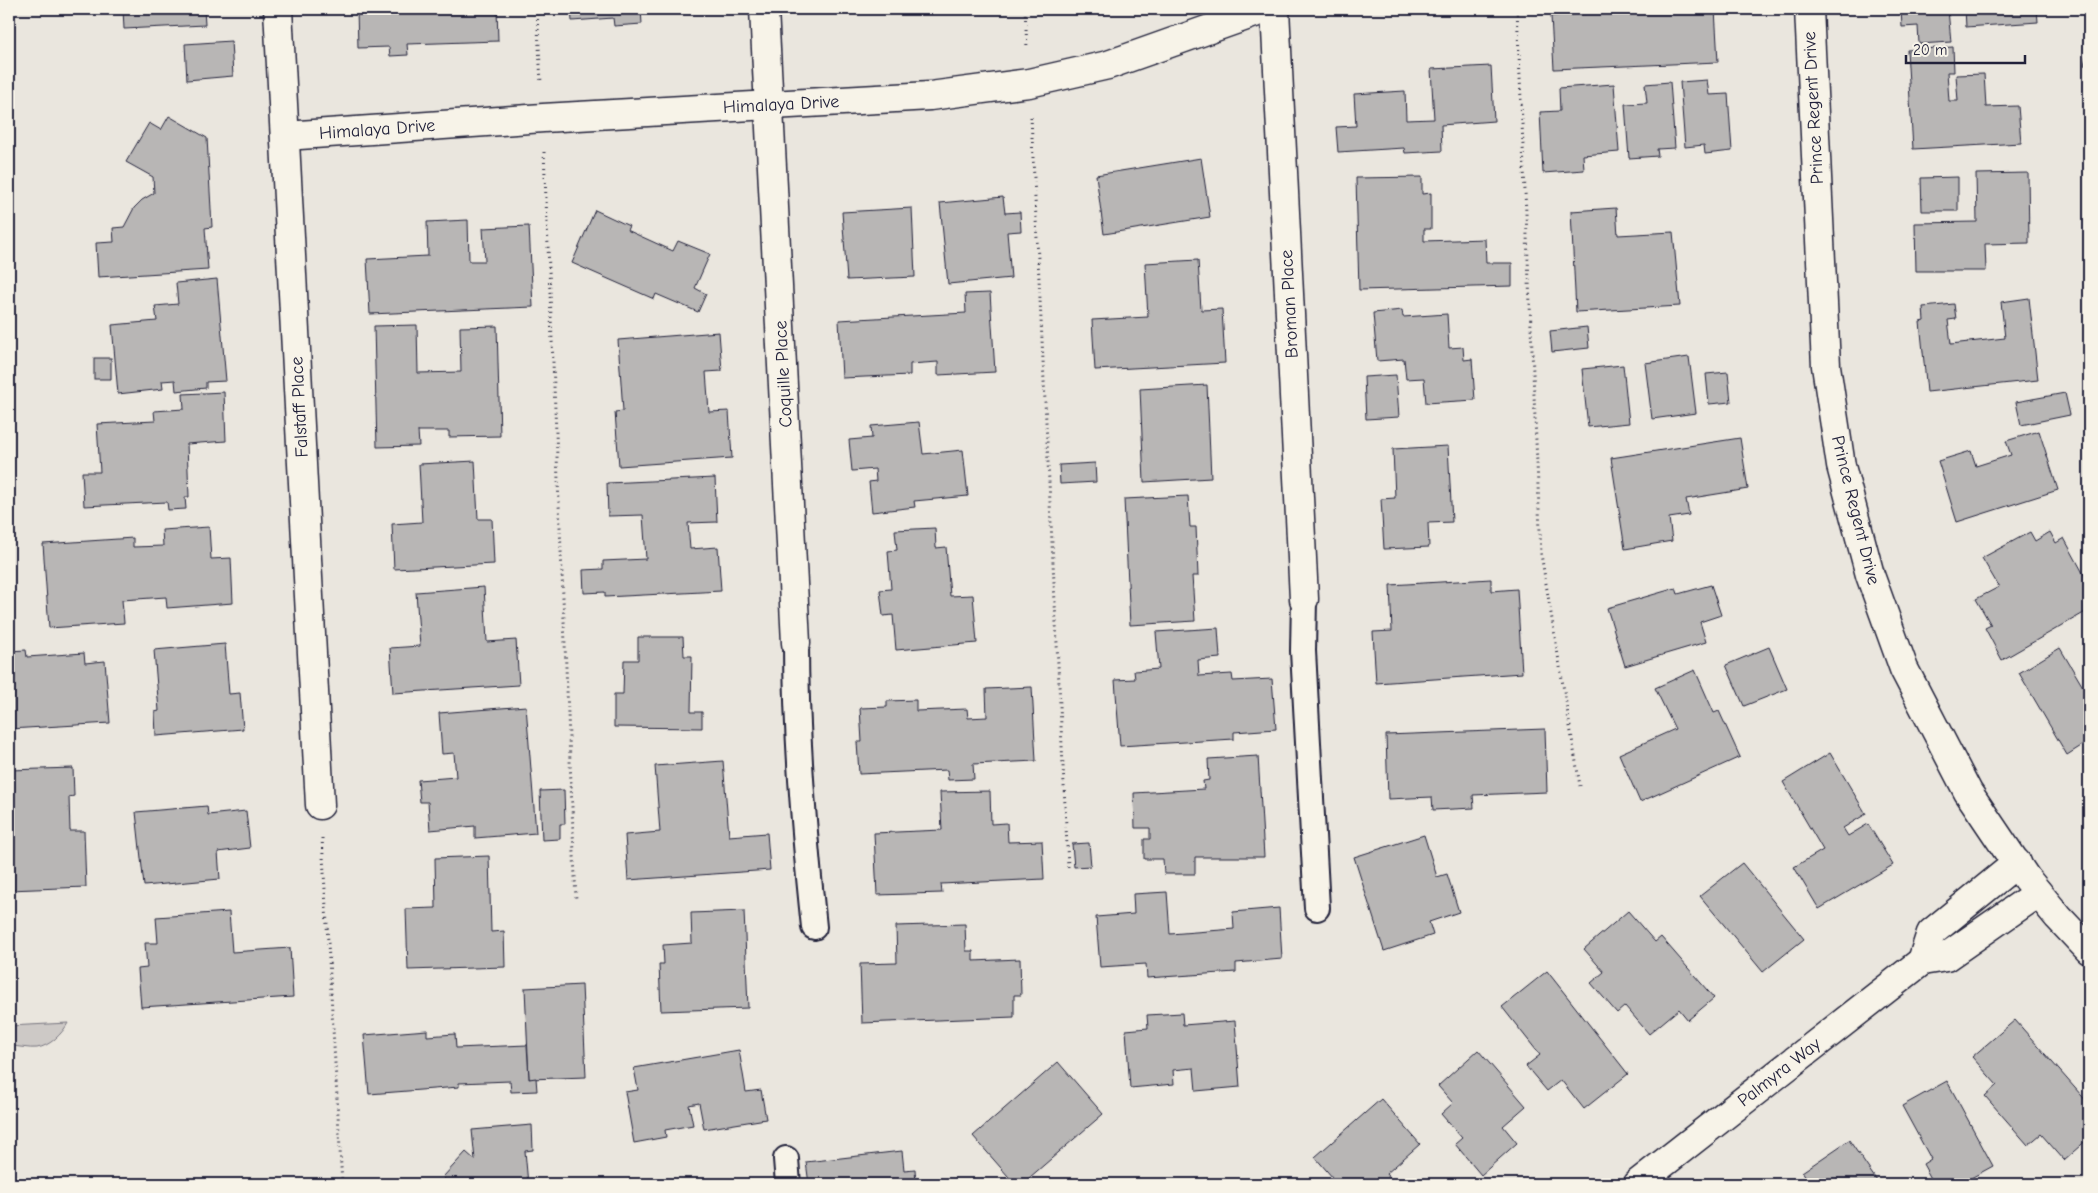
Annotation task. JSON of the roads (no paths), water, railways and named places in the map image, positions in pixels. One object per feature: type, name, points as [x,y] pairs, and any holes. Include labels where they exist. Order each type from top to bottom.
[{"type":"street","name":"Falstaff Place","points":[[278,9],[320,805]]},
{"type":"street","name":"Coquille Place","points":[[764,9],[796,643]]},
{"type":"street","name":"Himalaya Drive","points":[[285,136],[543,118],[930,96],[1029,83],[1108,65],[1266,9]]},
{"type":"street","name":"Broman Place","points":[[1275,9],[1304,599]]},
{"type":"street","name":"Prince Regent Drive","points":[[1808,9],[1826,366],[1841,466],[1870,575],[1904,669],[1968,792],[2038,893],[2089,950]]},
{"type":"street","points":[[2017,863],[1931,933],[1922,961],[1946,958],[2038,893]]},
{"type":"street","name":"Palmyra Way","points":[[1638,1184],[1922,961]]},
{"type":"lane","points":[[1304,599],[1303,651],[1317,908]]},
{"type":"lane","points":[[796,643],[796,693],[803,819],[814,928]]},
{"type":"lane","points":[[786,1159],[788,1184]]}]
